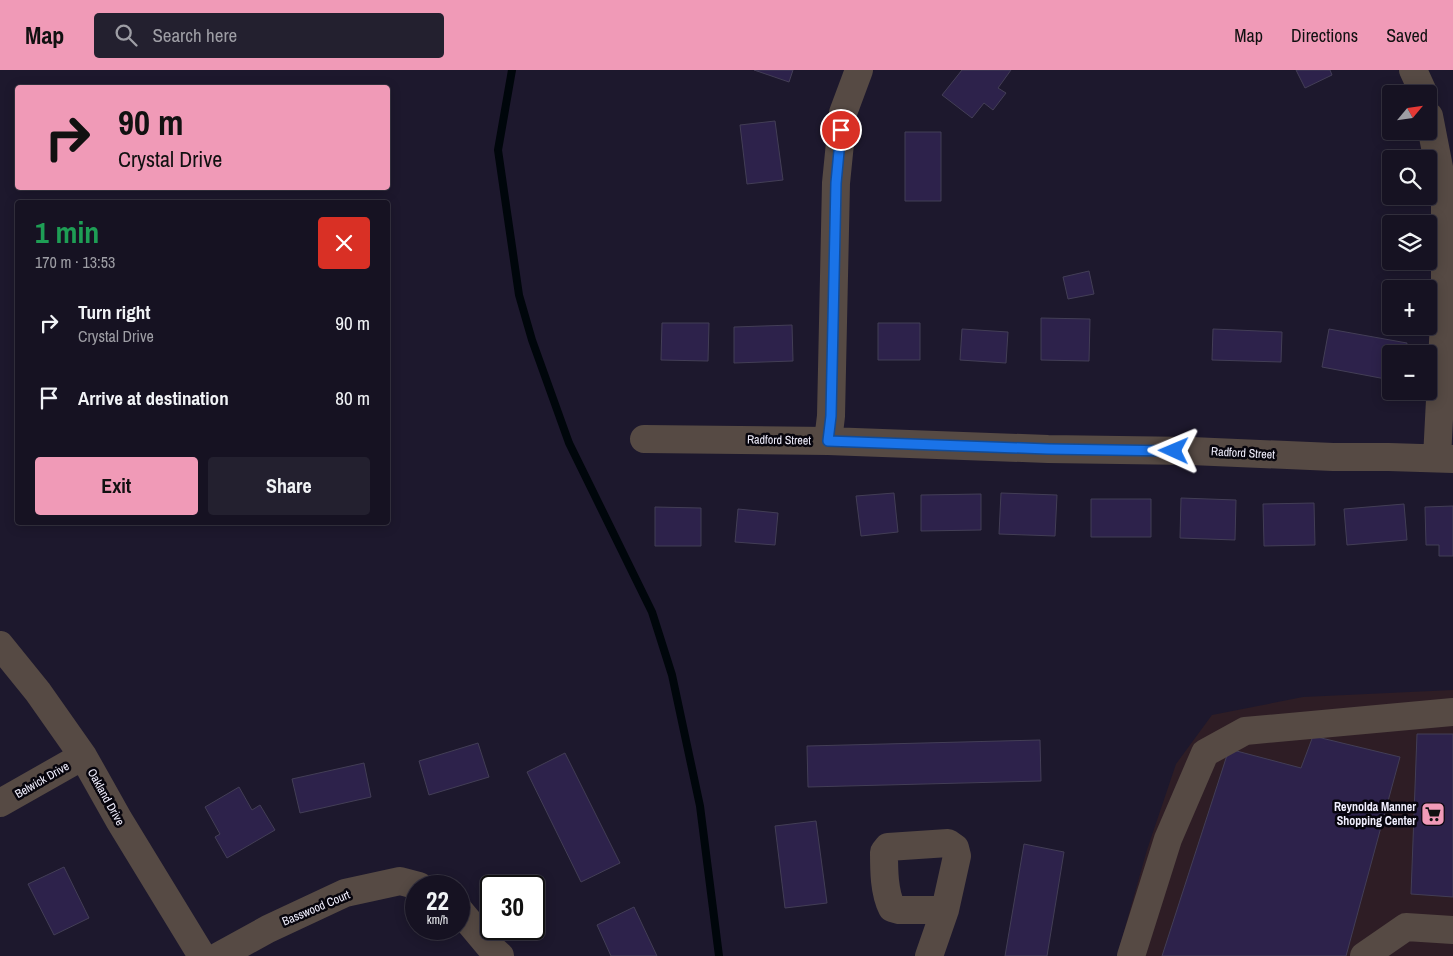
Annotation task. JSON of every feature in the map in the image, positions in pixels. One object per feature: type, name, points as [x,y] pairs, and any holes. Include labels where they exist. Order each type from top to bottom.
[{"type":"street","points":[[828,441],[831,416],[836,183],[843,113],[859,70]]},
{"type":"street","points":[[1413,70],[1420,85]]},
{"type":"street","points":[[1434,140],[1445,198],[1445,458]]},
{"type":"street","name":"Radford Street","points":[[644,438],[1192,451],[1333,457],[1445,458]]},
{"type":"street","name":"Oakland Drive","points":[[0,645],[38,692],[83,756],[119,820],[202,956]]},
{"type":"street","points":[[1131,956],[1168,839],[1205,753],[1245,731],[1453,712]]},
{"type":"street","name":"Belwick Drive","points":[[0,803],[83,756]]},
{"type":"street","name":"Basswood Court","points":[[220,956],[268,929],[345,893],[400,881],[405,882]]},
{"type":"street","points":[[929,956],[945,910]]},
{"type":"street","points":[[470,923],[500,956]]},
{"type":"street","points":[[1364,956],[1406,927],[1453,930]]},
{"type":"shaded area","points":[[1453,690],[1453,956],[1117,956],[1147,850],[1176,764],[1212,715],[1303,697]]},
{"type":"building","points":[[754,70],[793,70],[789,82]]},
{"type":"building","points":[[962,70],[1011,70],[998,88],[1006,93],[993,110],[984,103],[972,118],[942,95]]},
{"type":"building","points":[[1296,70],[1330,70],[1332,75],[1305,88]]},
{"type":"building","points":[[775,121],[783,180],[747,184],[740,125]]},
{"type":"building","points":[[905,132],[941,132],[941,201],[905,201]]},
{"type":"building","points":[[1089,271],[1094,294],[1068,299],[1063,277]]},
{"type":"building","points":[[1041,318],[1090,319],[1089,361],[1041,360]]},
{"type":"building","points":[[662,323],[709,323],[708,361],[661,360]]},
{"type":"building","points":[[878,323],[920,323],[920,360],[878,360]]},
{"type":"building","points":[[792,325],[793,361],[734,363],[734,327]]},
{"type":"building","points":[[962,329],[1008,332],[1006,363],[960,360]]},
{"type":"building","points":[[1213,329],[1282,332],[1281,362],[1212,360]]},
{"type":"building","points":[[1329,329],[1407,343],[1407,345],[1382,345],[1382,378],[1322,367]]},
{"type":"building","points":[[894,493],[898,532],[861,536],[856,496]]},
{"type":"building","points":[[1001,493],[1057,495],[1055,536],[999,534]]},
{"type":"building","points":[[981,494],[981,530],[921,531],[921,495]]},
{"type":"building","points":[[1181,498],[1236,500],[1235,540],[1180,538]]},
{"type":"building","points":[[1091,499],[1151,499],[1151,537],[1091,537]]},
{"type":"building","points":[[1314,503],[1315,545],[1264,546],[1263,504]]},
{"type":"building","points":[[1404,504],[1407,540],[1347,545],[1344,509]]},
{"type":"building","points":[[1453,506],[1453,556],[1439,556],[1439,545],[1426,545],[1425,507]]},
{"type":"building","points":[[655,507],[701,508],[701,546],[655,546]]},
{"type":"building","points":[[738,509],[778,513],[775,545],[735,542]]},
{"type":"building","name":"Reynolda Manner Shopping Center","points":[[1417,734],[1453,734],[1453,897],[1411,894]]},
{"type":"building","points":[[1313,736],[1400,757],[1346,956],[1162,956],[1229,749],[1301,768]]},
{"type":"building","points":[[1040,740],[1041,781],[808,787],[807,746]]},
{"type":"building","points":[[478,743],[489,777],[429,795],[419,761]]},
{"type":"building","points":[[565,753],[620,863],[581,882],[527,772]]},
{"type":"building","points":[[364,763],[371,797],[300,813],[292,779]]},
{"type":"building","points":[[239,787],[252,810],[260,805],[275,830],[227,858],[215,837],[220,834],[205,807]]},
{"type":"building","points":[[816,821],[827,903],[785,908],[775,826]]},
{"type":"building","points":[[1024,844],[1064,852],[1047,956],[1005,956]]},
{"type":"building","points":[[64,867],[89,918],[54,935],[28,884]]},
{"type":"building","points":[[634,907],[657,956],[611,956],[597,925]]},
{"type":"waterway","points":[[512,70],[498,150],[519,295],[532,340],[569,443],[652,612],[672,675],[700,806],[719,956]]},
{"type":"place","name":"Reynolda Manner Shopping Center","points":[[1433,814]]},
{"type":"route","points":[[841,130],[836,183],[831,416],[828,441],[1048,449],[1174,451]]}]
